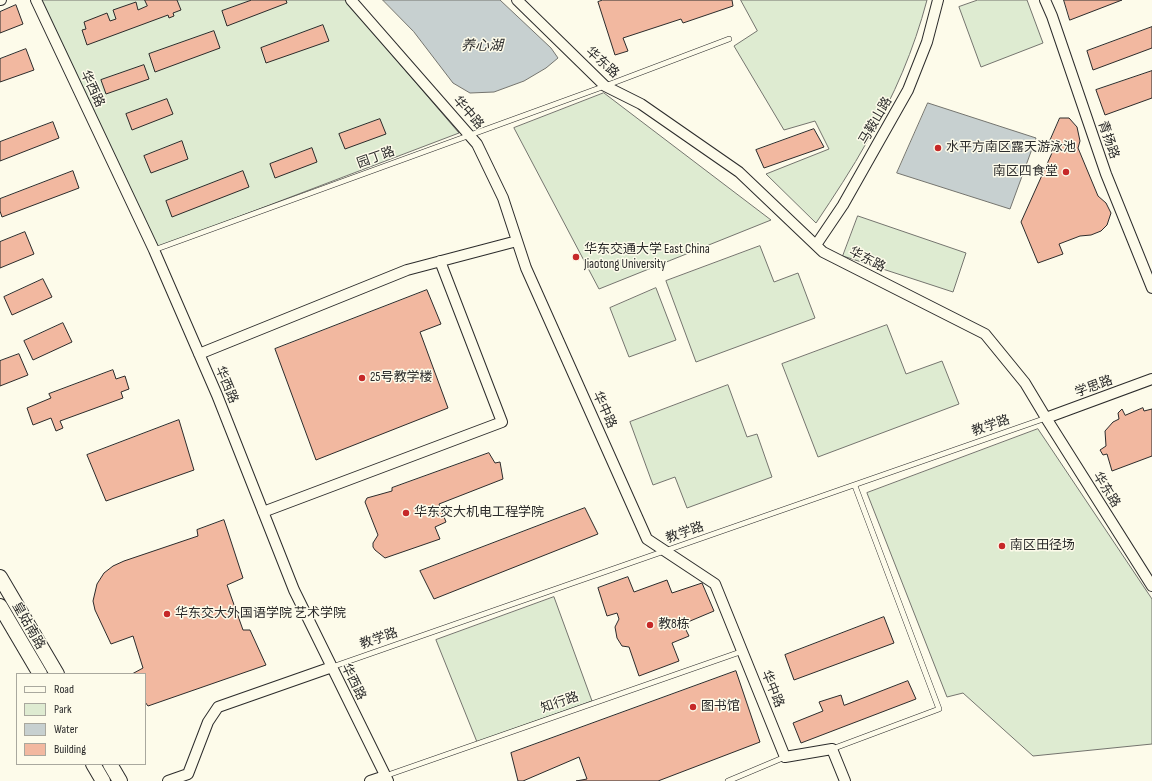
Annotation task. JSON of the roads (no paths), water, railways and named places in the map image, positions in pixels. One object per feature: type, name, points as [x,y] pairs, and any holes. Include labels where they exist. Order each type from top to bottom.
[{"type":"street","name":"华西路","points":[[36,0],[154,250],[217,395],[294,590],[386,779]]},
{"type":"street","name":"华中路","points":[[351,0],[477,144],[503,198],[526,268],[647,539],[715,584],[785,757]]},
{"type":"street","name":"华东路","points":[[517,0],[605,86],[641,104],[739,172],[823,252],[985,334],[1025,382],[1152,586]]},
{"type":"street","name":"马鞍山路","points":[[816,245],[842,205],[908,90],[927,42],[938,0]]},
{"type":"street","name":"青扬路","points":[[1045,0],[1052,16],[1106,174],[1152,288]]},
{"type":"street","points":[[199,354],[407,270],[517,241]]},
{"type":"street","points":[[263,512],[502,422],[440,261]]},
{"type":"street","name":"学思路","points":[[1046,418],[1152,379]]},
{"type":"street","name":"皇姑南路","points":[[0,577],[56,673]]},
{"type":"street","name":"皇姑南路","points":[[0,606],[39,673]]},
{"type":"street","points":[[168,781],[188,774],[208,722],[218,707],[332,667]]},
{"type":"street","points":[[785,757],[832,749],[845,781]]},
{"type":"street","points":[[94,765],[103,781]]},
{"type":"street","points":[[111,765],[120,781]]},
{"type":"street","points":[[370,781],[386,779]]},
{"type":"lane","name":"园丁路","points":[[154,250],[470,136],[729,39]]},
{"type":"lane","name":"教学路","points":[[332,667],[666,552],[1046,418]]},
{"type":"lane","points":[[832,749],[939,709],[854,486]]},
{"type":"lane","name":"知行路","points":[[386,779],[743,651]]},
{"type":"lane","points":[[728,781],[785,757]]},
{"type":"water","name":"养心湖","points":[[383,0],[500,0],[551,48],[558,58],[546,68],[524,81],[494,92],[470,93],[453,83],[414,32]]},
{"type":"water","points":[[928,103],[1036,138],[1010,209],[897,173]]},
{"type":"place","name":"水平方南区露天游泳池","points":[[938,148]]},
{"type":"place","name":"南区四食堂","points":[[1066,172]]},
{"type":"place","name":"华东交通大学 East China Jiaotong University","points":[[576,257]]},
{"type":"place","name":"25号教学楼","points":[[362,378]]},
{"type":"place","name":"华东交大机电工程学院","points":[[406,513]]},
{"type":"place","name":"南区田径场","points":[[1002,546]]},
{"type":"place","name":"华东交大外国语学院 艺术学院","points":[[167,614]]},
{"type":"place","name":"教8栋","points":[[650,625]]},
{"type":"place","name":"图书馆","points":[[693,707]]}]
